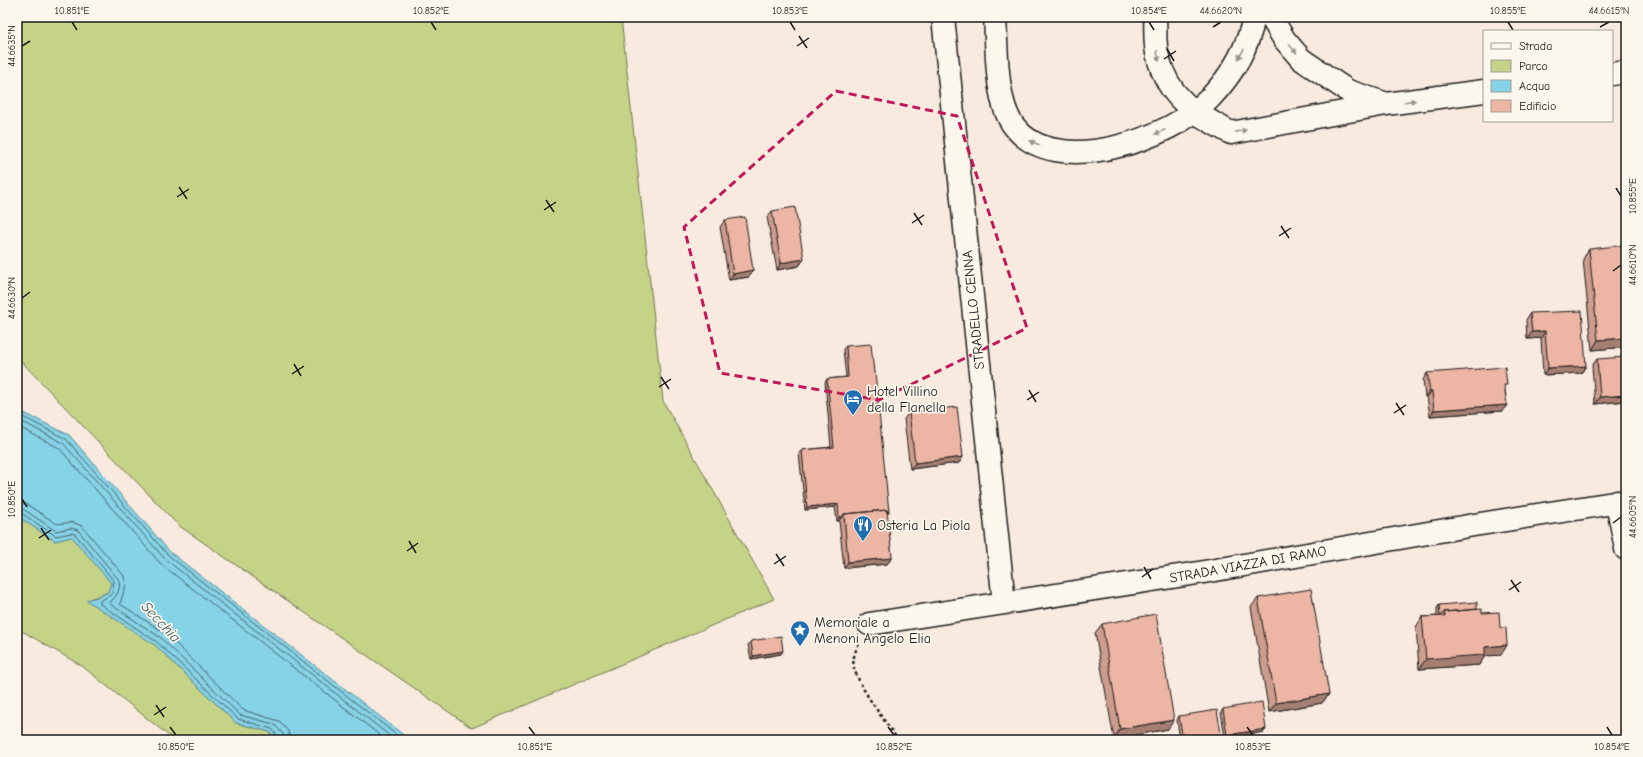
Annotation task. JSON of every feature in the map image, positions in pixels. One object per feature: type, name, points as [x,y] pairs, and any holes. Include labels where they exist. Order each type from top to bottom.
[{"type":"street","name":"STRADELLO CENNA","points":[[943,17],[1004,603]]},
{"type":"street","points":[[995,17],[1001,92],[1006,112],[1014,126],[1032,144],[1068,152],[1106,149],[1144,140],[1170,127],[1194,112],[1209,99],[1226,78],[1244,49],[1254,17]]},
{"type":"street","points":[[1155,17],[1158,57],[1167,80],[1177,97],[1194,112],[1231,133],[1386,104],[1483,91]]},
{"type":"street","points":[[1271,17],[1284,39],[1301,59],[1348,91],[1386,104]]},
{"type":"street","points":[[1613,74],[1626,72]]},
{"type":"street","name":"STRADA VIAZZA DI RAMO","points":[[869,624],[1198,573],[1474,525],[1622,502]]},
{"type":"street","points":[[1622,502],[1626,549]]},
{"type":"path","points":[[869,624],[854,652],[854,667],[866,692],[898,740]]},
{"type":"highlighted area","points":[[836,91],[957,116],[1027,328],[879,400],[720,373],[684,227]]},
{"type":"green space","points":[[17,17],[621,17],[663,401],[774,599],[472,728],[178,525],[17,357]]},
{"type":"green space","points":[[17,516],[55,541],[72,536],[111,583],[108,592],[87,600],[155,645],[236,723],[270,732],[273,740],[174,740],[82,666],[17,628]]},
{"type":"water","name":"Secchia","points":[[17,407],[18,410],[69,435],[170,552],[410,740],[276,740],[270,732],[236,723],[155,645],[86,600],[98,597],[108,592],[111,583],[72,537],[55,541],[17,516]]},
{"type":"building","points":[[795,207],[804,259],[781,263],[772,211]]},
{"type":"building","points":[[745,217],[753,270],[733,274],[725,220]]},
{"type":"building","points":[[1626,245],[1626,338],[1598,340],[1589,249]]},
{"type":"building","points":[[1582,311],[1586,366],[1548,368],[1545,331],[1532,332],[1530,313]]},
{"type":"building","name":"Hotel Villino della Flanella","points":[[871,344],[889,512],[887,513],[887,510],[844,514],[842,517],[839,517],[838,504],[807,507],[802,450],[834,447],[827,379],[848,377],[846,346]]},
{"type":"building","points":[[1626,357],[1626,395],[1600,397],[1597,359]]},
{"type":"building","points":[[1505,367],[1507,385],[1504,385],[1507,405],[1434,410],[1432,391],[1430,391],[1427,373]]},
{"type":"building","points":[[957,407],[963,457],[915,463],[909,412]]},
{"type":"building","name":"Osteria La Piola","points":[[887,510],[892,558],[848,562],[844,514]]},
{"type":"building","points":[[1311,589],[1329,694],[1276,703],[1258,598]]},
{"type":"building","points":[[1477,602],[1477,609],[1444,612],[1440,616],[1439,605]]},
{"type":"building","points":[[1482,609],[1482,613],[1499,612],[1500,628],[1506,627],[1507,645],[1485,647],[1485,655],[1426,659],[1422,617],[1445,616],[1444,612]]},
{"type":"building","points":[[1156,614],[1174,720],[1120,729],[1102,624]]},
{"type":"building","points":[[781,636],[783,651],[753,656],[751,641]]},
{"type":"building","points":[[1262,702],[1266,729],[1227,735],[1223,709]]},
{"type":"building","points":[[1217,710],[1221,734],[1183,740],[1179,716]]},
{"type":"place","name":"Hotel Villino della Flanella","points":[[853,416]]},
{"type":"place","name":"Osteria La Piola","points":[[863,542]]},
{"type":"place","name":"Memoriale a Menoni Angelo Elia","points":[[800,647]]}]
